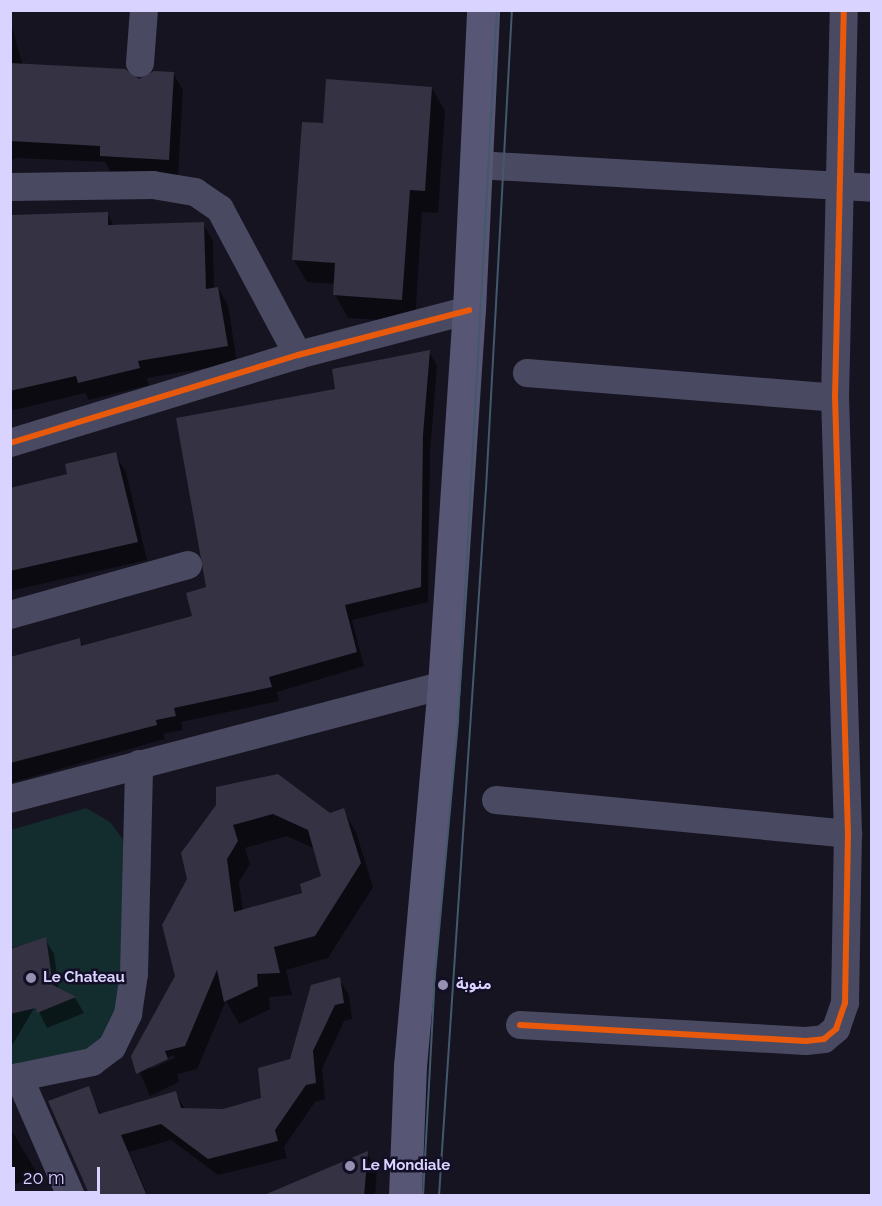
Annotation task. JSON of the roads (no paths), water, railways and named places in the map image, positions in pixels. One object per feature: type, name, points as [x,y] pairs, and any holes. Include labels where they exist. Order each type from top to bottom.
[{"type":"main road","points":[[405,1196],[410,1066],[444,685],[470,310],[483,10]]},
{"type":"street","points":[[140,63],[144,10]]},
{"type":"street","points":[[520,1025],[806,1041],[824,1039],[836,1029],[845,1003],[848,834],[835,398],[844,10]]},
{"type":"street","points":[[477,165],[872,188]]},
{"type":"street","points":[[10,187],[153,184],[195,192],[220,209],[298,355]]},
{"type":"street","points":[[10,443],[298,355],[470,310]]},
{"type":"street","points":[[527,373],[835,398]]},
{"type":"street","points":[[10,615],[188,565]]},
{"type":"street","points":[[10,798],[444,685]]},
{"type":"street","points":[[71,1196],[15,1078],[92,1062],[111,1047],[128,1014],[134,974],[139,764]]},
{"type":"street","points":[[495,800],[848,834]]},
{"type":"tram line","points":[[423,1196],[435,975],[458,720],[497,10]]},
{"type":"tram line","points":[[439,1196],[486,489],[512,10]]},
{"type":"place","name":"Le Chateau","points":[[31,978]]},
{"type":"place","name":"منوبة","points":[[443,985]]},
{"type":"place","name":"Le Mondiale","points":[[350,1166]]}]
